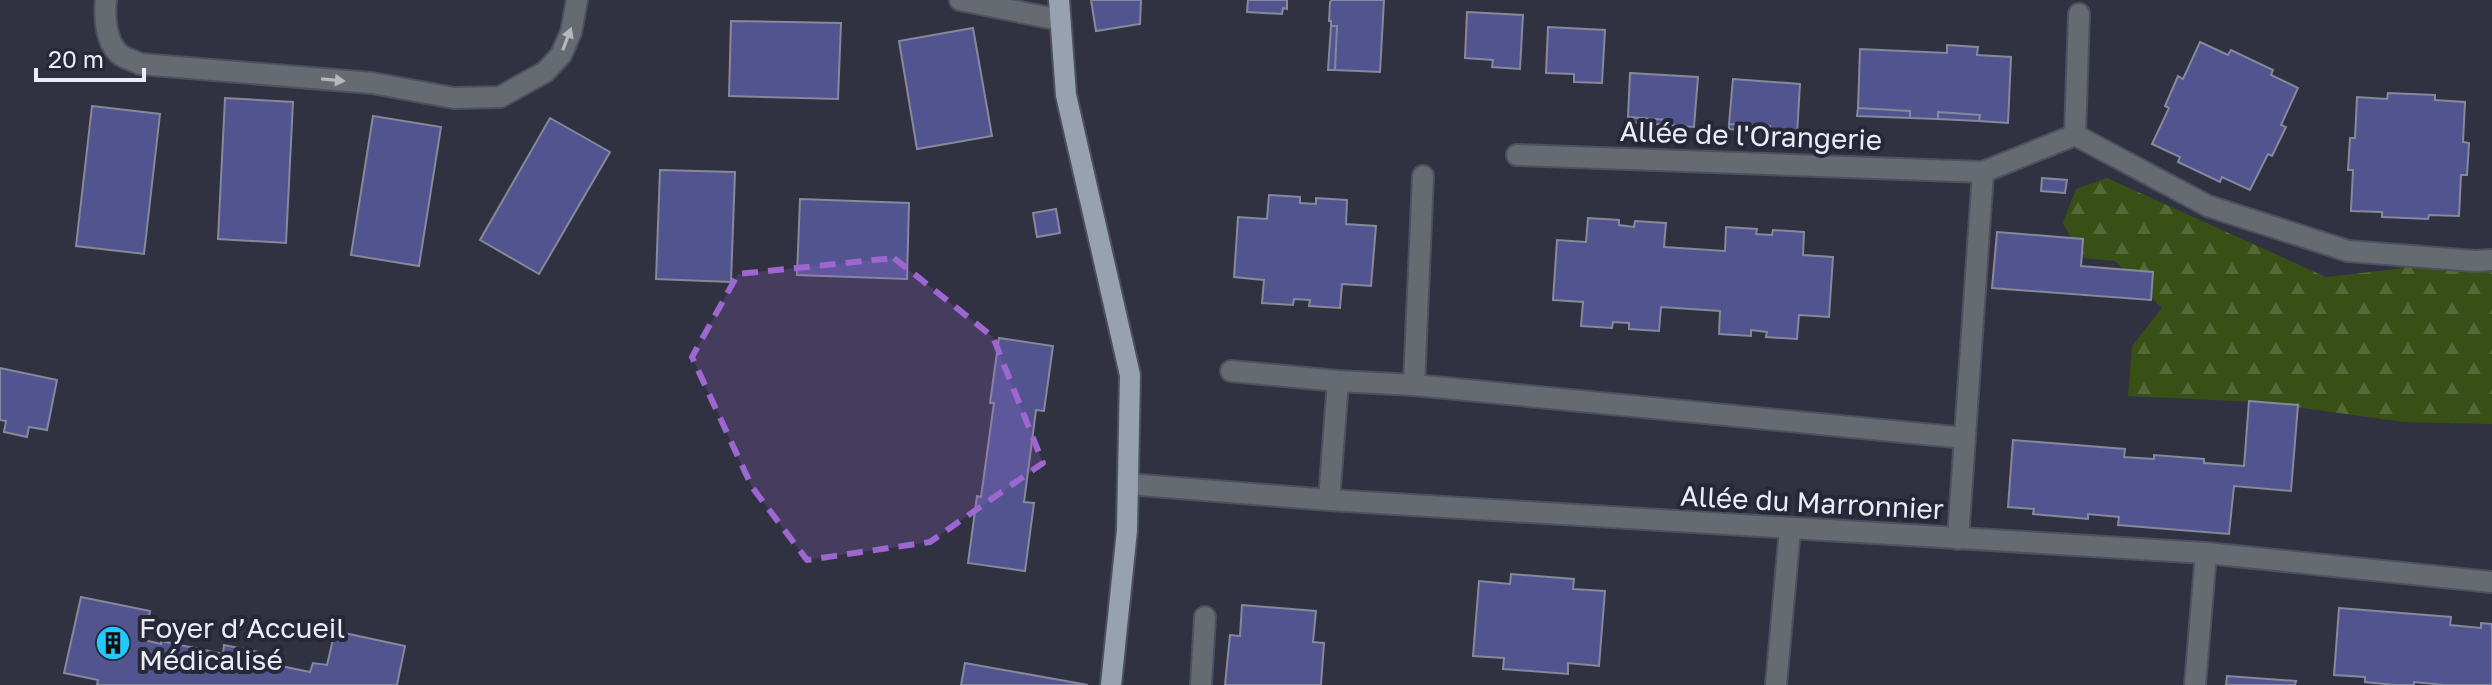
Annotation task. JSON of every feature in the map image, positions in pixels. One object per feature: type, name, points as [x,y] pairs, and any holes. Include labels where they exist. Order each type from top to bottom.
[{"type":"main road","points":[[1060,10],[1066,95],[1130,375],[1127,530],[1111,685]]},
{"type":"street","points":[[106,0],[110,43],[120,55],[140,64],[372,83],[454,98],[500,97],[545,72],[561,55],[571,32],[577,0]]},
{"type":"street","points":[[960,0],[1060,10]]},
{"type":"street","points":[[2075,135],[2079,14]]},
{"type":"street","points":[[1958,539],[1983,172],[2075,135]]},
{"type":"street","points":[[2075,135],[2208,206],[2348,251],[2492,260]]},
{"type":"street","name":"Allée de l'Orangerie","points":[[1517,155],[1983,172]]},
{"type":"street","points":[[1414,385],[1423,176]]},
{"type":"street","points":[[1231,371],[1414,385],[1965,438]]},
{"type":"street","points":[[1329,500],[1338,381]]},
{"type":"street","name":"Allée du Marronnier","points":[[1128,484],[1329,500],[2206,553],[2492,582]]},
{"type":"street","points":[[1776,685],[1790,529]]},
{"type":"street","points":[[2195,685],[2206,553]]},
{"type":"street","points":[[1201,685],[1205,617]]},
{"type":"highlighted area","points":[[894,258],[993,337],[1043,463],[930,542],[807,560],[752,487],[692,357],[738,274]]},
{"type":"green space","points":[[2107,178],[2326,277],[2397,269],[2467,252],[2492,251],[2492,424],[2404,422],[2258,402],[2128,396],[2132,346],[2162,308],[2115,261],[2082,258],[2063,223],[2076,189]]},
{"type":"building","points":[[1091,0],[1141,0],[1140,24],[1096,31]]},
{"type":"building","points":[[1248,0],[1287,0],[1287,9],[1283,8],[1282,14],[1247,12]]},
{"type":"building","points":[[1332,0],[1384,0],[1380,72],[1335,70],[1337,26],[1331,26],[1329,21]]},
{"type":"building","points":[[1467,12],[1523,15],[1520,69],[1492,67],[1493,60],[1465,58]]},
{"type":"building","points":[[731,21],[841,23],[838,99],[729,96]]},
{"type":"building","points":[[1331,26],[1337,26],[1335,70],[1328,70]]},
{"type":"building","points":[[1548,27],[1605,30],[1602,83],[1574,82],[1574,74],[1546,73]]},
{"type":"building","points":[[973,28],[992,136],[917,149],[899,41]]},
{"type":"building","points":[[2200,42],[2228,55],[2231,50],[2273,70],[2271,75],[2298,88],[2281,125],[2286,127],[2250,190],[2222,177],[2220,182],[2178,162],[2180,157],[2152,144],[2169,108],[2165,106],[2178,76],[2183,79]]},
{"type":"building","points":[[1947,45],[1978,47],[1977,55],[2011,57],[2008,123],[1979,121],[1980,115],[1938,112],[1938,119],[1910,118],[1910,111],[1858,108],[1860,49],[1947,53]]},
{"type":"building","points":[[1630,73],[1698,77],[1694,127],[1668,125],[1668,120],[1628,117]]},
{"type":"building","points":[[1733,79],[1800,84],[1797,134],[1769,132],[1770,126],[1729,124]]},
{"type":"building","points":[[2388,93],[2435,95],[2435,100],[2465,102],[2463,142],[2469,143],[2467,175],[2461,175],[2459,216],[2429,215],[2428,219],[2382,217],[2382,212],[2351,211],[2353,170],[2348,170],[2350,138],[2355,138],[2357,97],[2387,99]]},
{"type":"building","points":[[225,98],[293,102],[286,243],[218,239]]},
{"type":"building","points":[[92,106],[160,114],[144,254],[76,246]]},
{"type":"building","points":[[1858,108],[1910,111],[1910,118],[1857,116]]},
{"type":"building","points":[[1938,112],[1980,115],[1979,121],[1938,119]]},
{"type":"building","points":[[373,116],[441,127],[419,266],[351,255]]},
{"type":"building","points":[[1628,117],[1668,120],[1668,125],[1627,122]]},
{"type":"building","points":[[550,118],[610,152],[539,274],[480,240]]},
{"type":"building","points":[[1729,124],[1770,126],[1769,132],[1729,129]]},
{"type":"building","points":[[660,170],[735,172],[731,282],[656,279]]},
{"type":"building","points":[[2042,178],[2067,180],[2065,193],[2041,191]]},
{"type":"building","points":[[1269,195],[1300,197],[1300,203],[1316,204],[1316,198],[1347,200],[1346,224],[1376,226],[1371,286],[1342,284],[1340,308],[1309,306],[1310,300],[1294,299],[1293,305],[1262,303],[1264,280],[1234,277],[1238,217],[1267,219]]},
{"type":"building","points":[[800,199],[909,203],[907,279],[797,275]]},
{"type":"building","points":[[1056,209],[1060,233],[1037,237],[1033,213]]},
{"type":"building","points":[[1588,218],[1619,220],[1619,225],[1634,227],[1635,221],[1666,223],[1664,247],[1725,251],[1726,227],[1757,229],[1756,234],[1772,235],[1773,230],[1804,232],[1803,255],[1833,257],[1829,317],[1799,315],[1797,339],[1766,337],[1767,332],[1751,330],[1751,336],[1719,334],[1720,311],[1661,307],[1659,331],[1629,329],[1629,323],[1613,322],[1612,328],[1581,326],[1583,302],[1553,300],[1557,240],[1586,242]]},
{"type":"building","points":[[1997,232],[2083,239],[2081,266],[2153,272],[2151,300],[1992,288]]},
{"type":"building","points":[[999,338],[1053,346],[1044,411],[1036,410],[1024,502],[1034,503],[1025,571],[968,563],[994,403],[990,403]]},
{"type":"building","points":[[0,368],[57,380],[47,430],[29,427],[27,437],[4,432],[6,421],[0,420]]},
{"type":"building","points":[[2249,401],[2298,405],[2291,491],[2234,486],[2229,534],[2118,525],[2119,517],[2088,514],[2088,519],[2033,514],[2034,509],[2008,507],[2013,440],[2125,449],[2124,457],[2154,459],[2154,455],[2244,466]]},
{"type":"building","points":[[1511,574],[1574,579],[1573,589],[1605,591],[1599,666],[1568,663],[1568,674],[1503,669],[1504,658],[1473,656],[1479,581],[1510,584]]},
{"type":"building","name":"Foyer d’Accueil Médicalisé","points":[[81,597],[150,611],[144,640],[223,654],[224,645],[259,652],[257,661],[310,672],[313,663],[327,665],[335,631],[405,646],[397,685],[97,685],[98,680],[64,673]]},
{"type":"building","points":[[1242,605],[1316,611],[1313,642],[1324,643],[1321,685],[1225,685],[1230,635],[1240,636]]},
{"type":"building","points":[[2339,608],[2451,617],[2450,625],[2481,628],[2481,623],[2492,624],[2492,685],[2414,682],[2414,685],[2395,685],[2365,682],[2365,677],[2334,675]]},
{"type":"building","points":[[965,663],[1088,685],[961,685]]},
{"type":"building","points":[[2227,676],[2296,681],[2295,685],[2226,685]]},
{"type":"place","name":"Foyer d’Accueil Médicalisé","points":[[113,643]]}]
